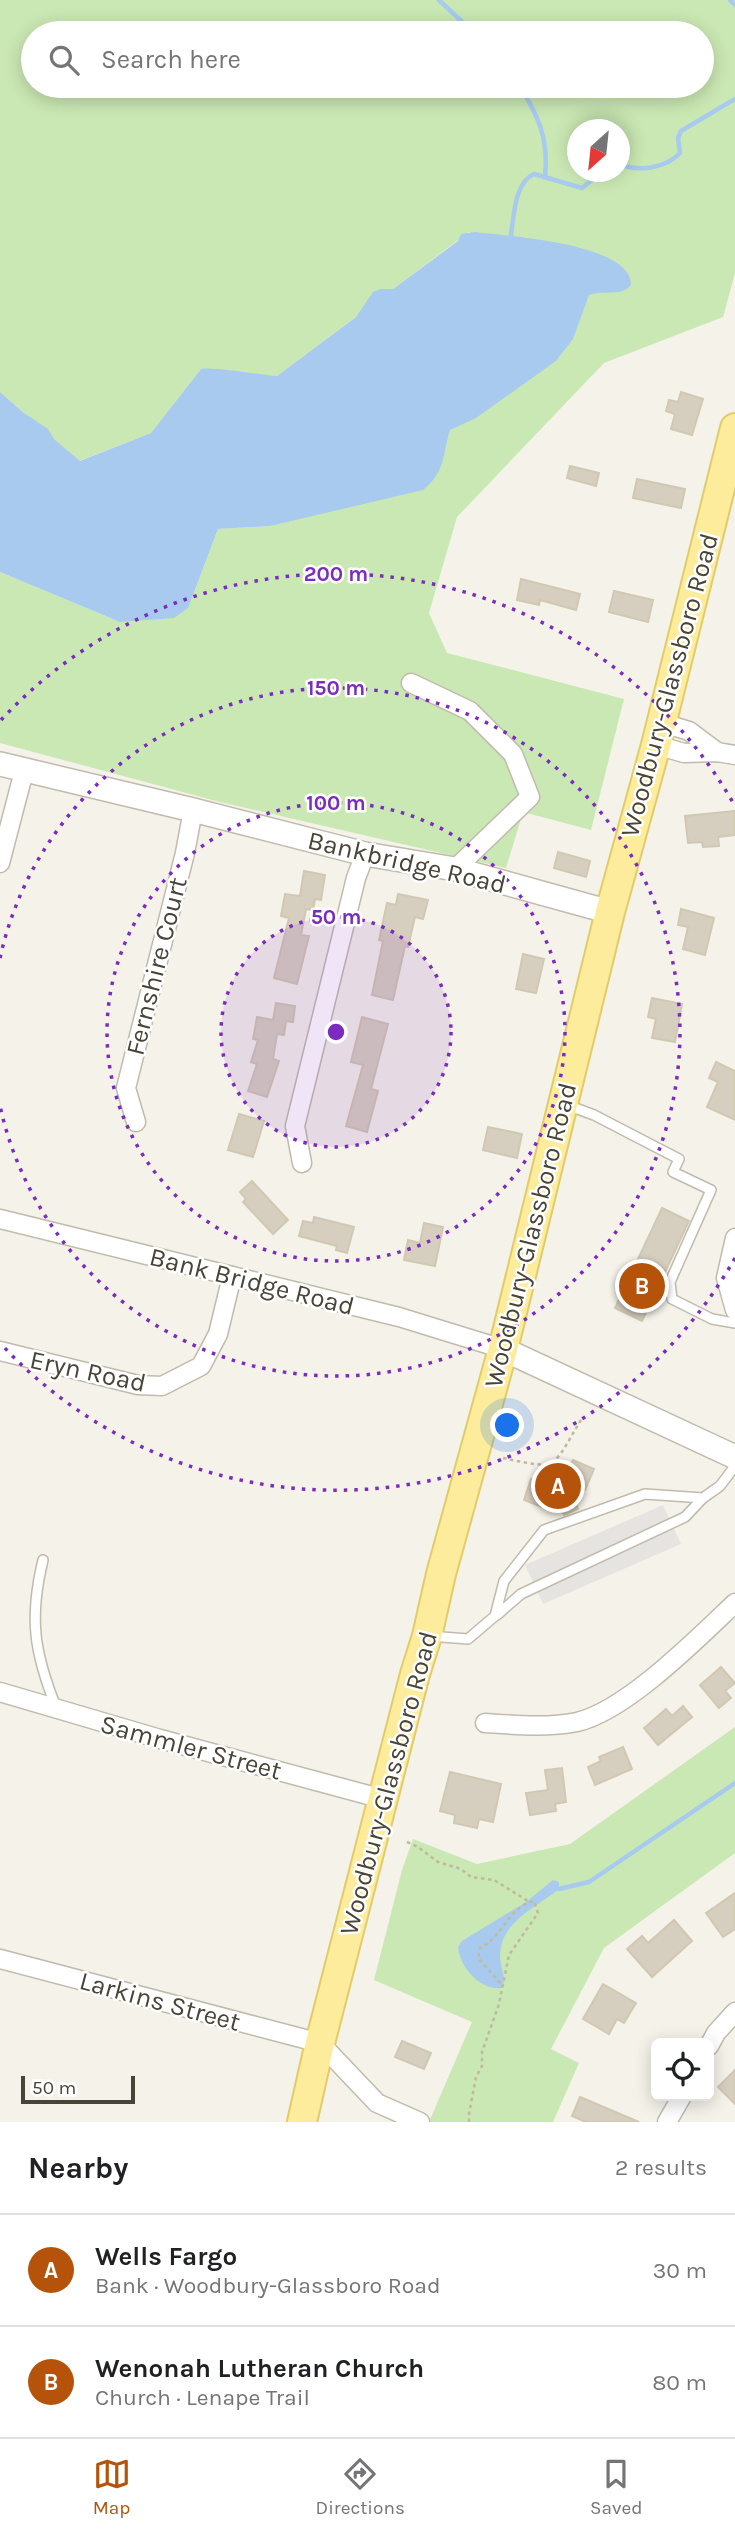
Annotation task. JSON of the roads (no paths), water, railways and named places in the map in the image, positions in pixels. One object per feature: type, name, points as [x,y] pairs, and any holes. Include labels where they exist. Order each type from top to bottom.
[{"type":"main road","name":"Woodbury-Glassboro Road","points":[[302,2122],[415,1674],[428,1636],[441,1574],[503,1349],[610,912],[735,428]]},
{"type":"street","points":[[411,683],[470,711],[513,754],[530,797],[455,869]]},
{"type":"street","points":[[658,734],[684,753],[726,753]]},
{"type":"street","name":"Bankbridge Road","points":[[0,764],[365,854],[455,869],[610,912]]},
{"type":"street","points":[[0,863],[24,771]]},
{"type":"street","name":"Fernshire Court","points":[[136,1122],[126,1088],[193,810]]},
{"type":"street","points":[[302,1163],[295,1126],[353,891],[365,854]]},
{"type":"street","name":"Bank Bridge Road","points":[[0,1219],[399,1317],[503,1349]]},
{"type":"street","points":[[735,1238],[726,1278],[735,1310]]},
{"type":"street","name":"Eryn Road","points":[[0,1351],[138,1385],[162,1386],[201,1366],[218,1334],[232,1276]]},
{"type":"street","points":[[503,1349],[735,1457]]},
{"type":"street","points":[[485,1723],[531,1727],[578,1722],[611,1707],[676,1658],[735,1603]]},
{"type":"street","name":"Sammler Street","points":[[0,1692],[160,1740],[383,1799]]},
{"type":"street","name":"Larkins Street","points":[[0,1959],[320,2043]]},
{"type":"street","points":[[713,2038],[735,2012]]},
{"type":"street","points":[[320,2043],[377,2103],[420,2122]]},
{"type":"street","points":[[667,2122],[679,2101]]},
{"type":"lane","points":[[562,1103],[594,1115],[679,1159],[673,1172],[711,1190],[670,1282],[672,1299],[712,1319],[735,1323]]},
{"type":"lane","points":[[428,1636],[468,1639],[521,1594],[685,1517],[720,1486],[735,1466]]},
{"type":"lane","points":[[495,1616],[504,1581],[544,1530],[645,1494],[704,1498]]},
{"type":"lane","points":[[43,1560],[35,1595],[35,1633],[44,1678],[57,1709]]},
{"type":"water","points":[[475,232],[538,239],[590,251],[611,260],[626,271],[631,285],[622,291],[589,295],[573,339],[556,361],[476,418],[450,430],[440,470],[423,490],[270,526],[218,529],[188,608],[174,618],[120,622],[0,572],[0,392],[48,429],[54,439],[80,461],[151,433],[201,369],[277,376],[356,317],[373,292],[393,289],[458,241],[461,234]]},
{"type":"water","points":[[553,1880],[559,1882],[559,1889],[521,1916],[506,1934],[500,1956],[504,1976],[502,1988],[479,1982],[463,1963],[458,1947],[462,1941],[526,1902]]},
{"type":"waterway","points":[[439,0],[461,21]]},
{"type":"waterway","points":[[730,0],[735,5]]},
{"type":"waterway","points":[[527,98],[544,140],[545,177]]},
{"type":"waterway","points":[[630,167],[652,167],[674,158],[680,153],[678,138],[681,131],[735,99]]},
{"type":"waterway","points":[[510,241],[518,194],[527,179],[534,174],[582,188],[590,182]]},
{"type":"waterway","points":[[559,1889],[589,1882],[735,1783]]},
{"type":"place","name":"Wenonah Lutheran Church","points":[[642,1286]]},
{"type":"place","name":"Wells Fargo","points":[[558,1486]]}]
